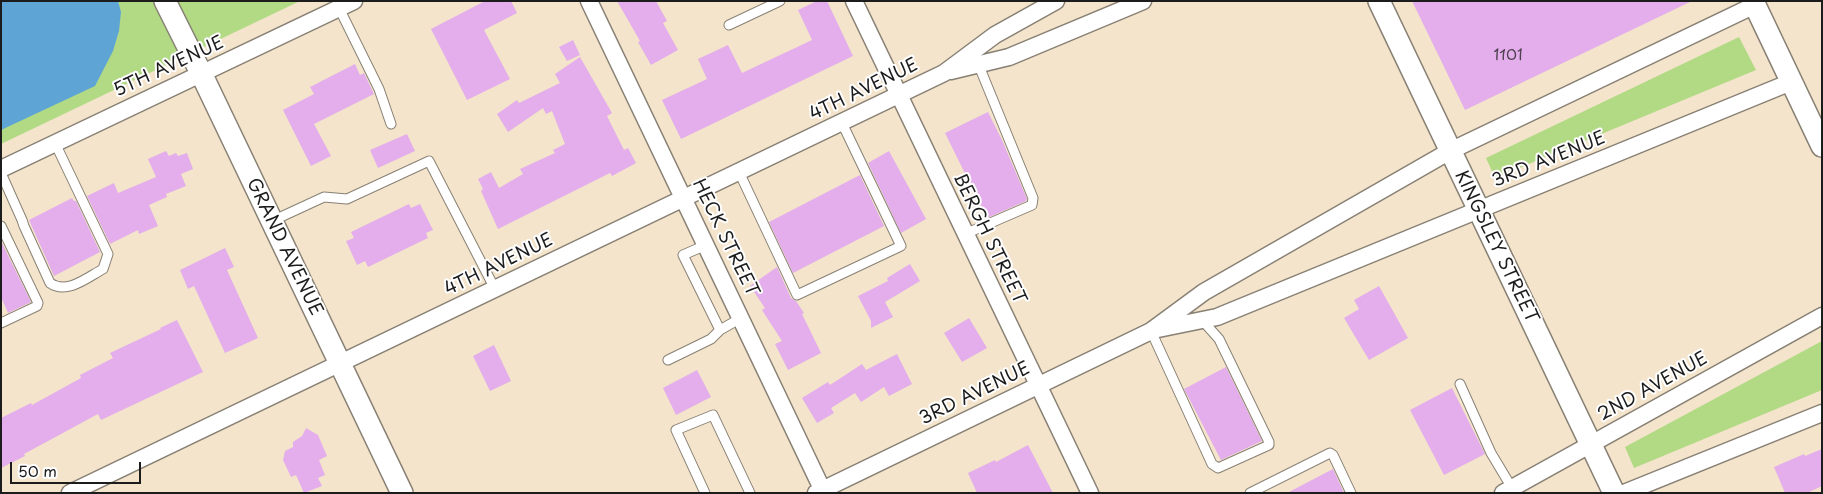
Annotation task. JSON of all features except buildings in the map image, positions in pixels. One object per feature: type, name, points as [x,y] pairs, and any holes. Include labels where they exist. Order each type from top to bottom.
[{"type":"street","name":"GRAND AVENUE","points":[[165,1],[202,73],[402,493]]},
{"type":"street","name":"5TH AVENUE","points":[[1,169],[354,1]]},
{"type":"street","name":"HECK STREET","points":[[589,1],[741,318],[821,492]]},
{"type":"street","name":"BERGH STREET","points":[[854,1],[1090,493]]},
{"type":"street","name":"4TH AVENUE","points":[[976,58],[995,35],[1056,1]]},
{"type":"street","name":"4TH AVENUE","points":[[70,493],[976,58],[1008,57],[1143,1]]},
{"type":"street","name":"KINGSLEY STREET","points":[[1379,1],[1614,493]]},
{"type":"street","name":"3RD AVENUE","points":[[821,492],[1151,331],[1204,292],[1450,151],[1754,3]]},
{"type":"street","points":[[1754,3],[1822,146]]},
{"type":"street","name":"3RD AVENUE","points":[[1151,331],[1217,317],[1791,82]]},
{"type":"street","name":"2ND AVENUE","points":[[1508,490],[1822,316]]},
{"type":"street","points":[[1624,493],[1822,412]]},
{"type":"lane","points":[[729,25],[780,1]]},
{"type":"lane","points":[[338,8],[378,89],[391,124]]},
{"type":"lane","points":[[965,234],[1032,205],[1034,198],[976,58]]},
{"type":"lane","points":[[739,172],[797,295],[901,246],[842,123]]},
{"type":"lane","points":[[1,173],[50,283],[56,287],[71,286],[103,269],[108,254],[55,143]]},
{"type":"lane","points":[[272,221],[324,197],[347,199],[429,161],[495,290]]},
{"type":"lane","points":[[1,226],[38,303],[32,309],[1,323]]},
{"type":"lane","points":[[706,245],[683,256],[720,330]]},
{"type":"lane","points":[[668,360],[711,339],[720,330],[741,318]]},
{"type":"lane","points":[[1151,331],[1212,464],[1218,468],[1269,445],[1269,442],[1219,340],[1202,320]]},
{"type":"lane","points":[[1460,384],[1508,490]]},
{"type":"lane","points":[[705,493],[676,430],[713,415],[750,493]]},
{"type":"lane","points":[[1250,493],[1330,453],[1333,455],[1352,493]]},
{"type":"green space","points":[[1,1],[300,1],[1,144]]},
{"type":"green space","points":[[1739,37],[1756,70],[1495,178],[1486,158]]},
{"type":"green space","points":[[1822,341],[1822,390],[1634,468],[1625,447]]},
{"type":"water","points":[[1,1],[118,1],[121,12],[119,31],[113,51],[95,86],[1,130]]}]
